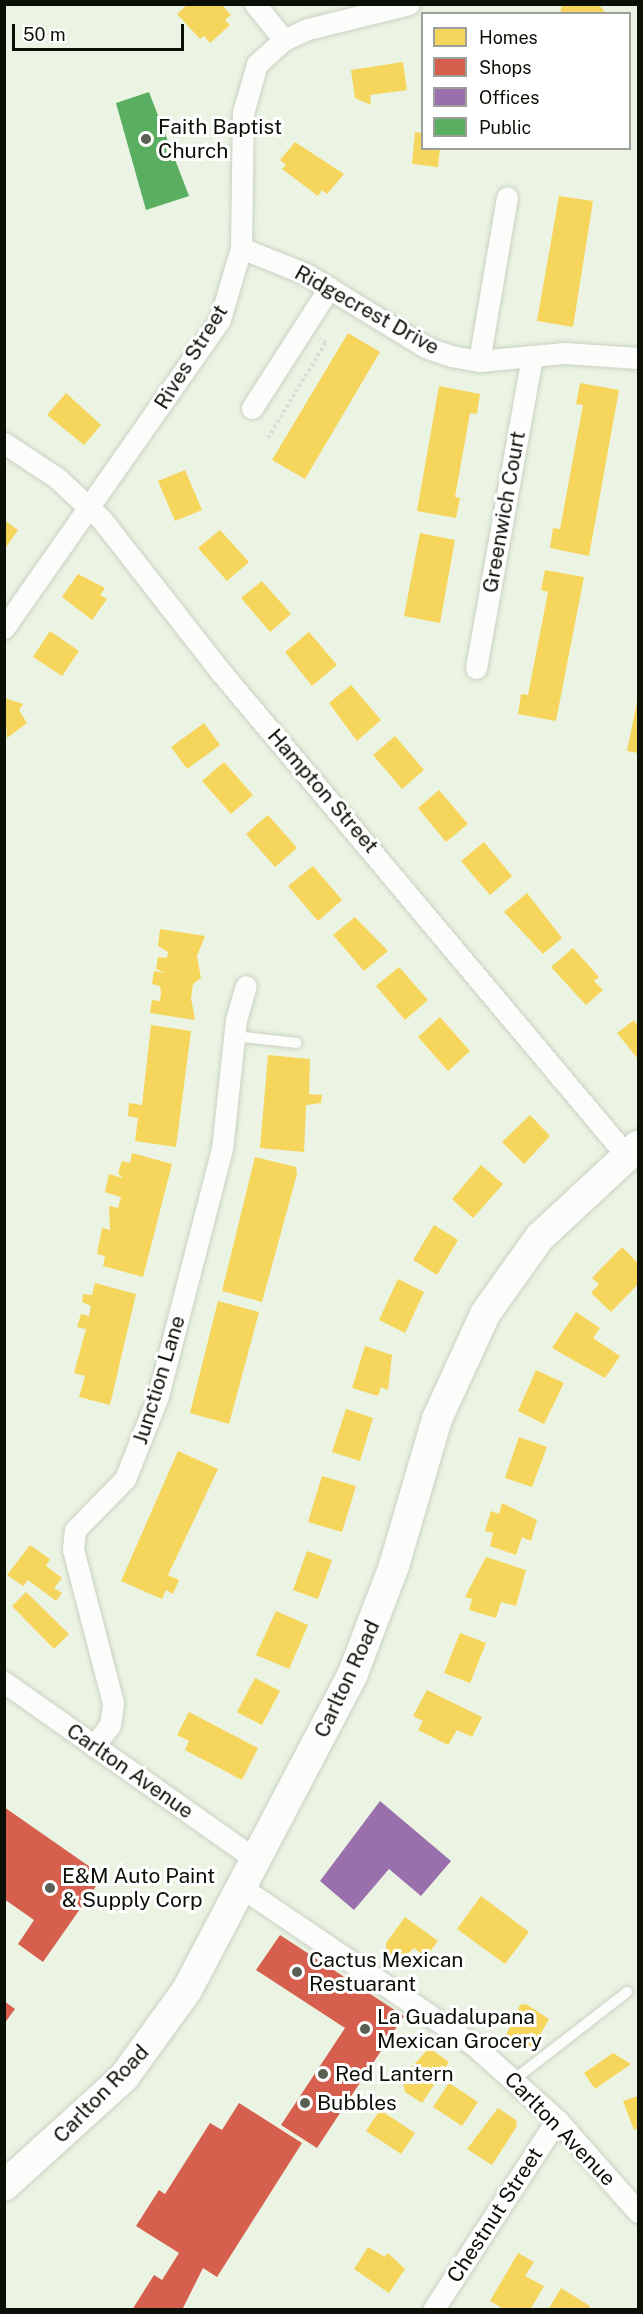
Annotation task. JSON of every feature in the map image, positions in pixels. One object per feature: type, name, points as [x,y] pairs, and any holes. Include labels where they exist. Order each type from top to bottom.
[{"type":"main road","name":"Carlton Road","points":[[9,2175],[90,2111],[158,2035],[256,1860],[375,1622],[437,1419],[484,1314],[540,1237],[633,1151]]},
{"type":"street","points":[[255,4],[284,40]]},
{"type":"street","name":"Rives Street","points":[[4,628],[220,319],[241,248],[248,87],[257,64],[284,40],[308,28],[409,4]]},
{"type":"street","points":[[479,361],[507,197]]},
{"type":"street","name":"Ridgecrest Drive","points":[[241,248],[329,288],[425,347],[479,361],[532,356],[639,358]]},
{"type":"street","points":[[252,408],[329,288]]},
{"type":"street","name":"Greenwich Court","points":[[476,668],[532,356]]},
{"type":"street","name":"Hampton Street","points":[[4,443],[90,507],[633,1151]]},
{"type":"street","name":"Junction Lane","points":[[94,1746],[110,1725],[113,1703],[73,1549],[75,1530],[125,1479],[158,1396],[222,1149],[235,1036],[246,986]]},
{"type":"street","name":"Carlton Avenue","points":[[4,1682],[256,1860]]},
{"type":"street","name":"Carlton Avenue","points":[[241,1887],[515,2079],[557,2120],[639,2212]]},
{"type":"street","name":"Chestnut Street","points":[[434,2309],[557,2120]]},
{"type":"lane","points":[[235,1036],[297,1043]]},
{"type":"lane","points":[[515,2079],[627,1992]]},
{"type":"building: Homes","points":[[188,4],[221,4],[231,15],[225,20],[230,25],[210,43],[204,36],[200,39],[177,14]]},
{"type":"building: Homes","points":[[562,4],[598,4],[605,12],[560,12]]},
{"type":"building: Homes","points":[[403,62],[407,90],[370,95],[371,105],[355,98],[351,70]]},
{"type":"building: Homes","points":[[415,132],[421,133],[421,150],[440,150],[438,167],[412,164]]},
{"type":"building: Homes","points":[[295,142],[344,174],[327,194],[322,190],[318,196],[282,169],[286,165],[280,160]]},
{"type":"building: Homes","points":[[559,196],[593,201],[573,327],[537,321]]},
{"type":"building: Homes","points":[[348,333],[380,352],[305,479],[272,460]]},
{"type":"building: Homes","points":[[580,383],[619,390],[589,556],[550,548],[553,528],[560,529],[583,405],[576,404]]},
{"type":"building: Homes","points":[[439,386],[480,394],[477,414],[470,413],[455,497],[460,498],[456,518],[417,511]]},
{"type":"building: Homes","points":[[66,393],[101,425],[84,445],[47,415]]},
{"type":"building: Homes","points":[[185,470],[202,510],[175,521],[158,481]]},
{"type":"building: Homes","points":[[4,520],[18,530],[4,550]]},
{"type":"building: Homes","points":[[220,530],[249,562],[227,581],[198,548]]},
{"type":"building: Homes","points":[[420,533],[455,540],[440,623],[404,616]]},
{"type":"building: Homes","points":[[545,570],[584,577],[556,721],[518,714],[521,694],[528,695],[548,592],[541,590]]},
{"type":"building: Homes","points":[[78,574],[105,588],[100,595],[107,599],[92,620],[62,597]]},
{"type":"building: Homes","points":[[262,581],[291,614],[270,632],[241,598]]},
{"type":"building: Homes","points":[[50,631],[79,651],[62,676],[33,657]]},
{"type":"building: Homes","points":[[309,632],[337,665],[312,686],[285,652]]},
{"type":"building: Homes","points":[[351,685],[381,720],[357,741],[329,703]]},
{"type":"building: Homes","points":[[638,697],[638,753],[627,751]]},
{"type":"building: Homes","points":[[4,698],[23,704],[19,710],[27,723],[7,738]]},
{"type":"building: Homes","points":[[204,723],[220,745],[187,769],[171,747]]},
{"type":"building: Homes","points":[[395,736],[424,770],[402,789],[373,755]]},
{"type":"building: Homes","points":[[224,762],[253,795],[231,814],[202,781]]},
{"type":"building: Homes","points":[[439,790],[468,824],[446,842],[418,808]]},
{"type":"building: Homes","points":[[268,815],[297,848],[275,867],[246,834]]},
{"type":"building: Homes","points":[[484,842],[512,876],[490,895],[461,861]]},
{"type":"building: Homes","points":[[313,866],[342,900],[318,921],[288,886]]},
{"type":"building: Homes","points":[[527,893],[562,938],[543,954],[504,912]]},
{"type":"building: Homes","points":[[355,917],[388,951],[364,971],[333,935]]},
{"type":"building: Homes","points":[[160,929],[205,936],[197,956],[201,978],[193,984],[191,998],[195,1020],[150,1013],[152,1000],[160,1001],[161,993],[160,986],[152,984],[154,971],[165,973],[156,969],[158,957],[167,958],[168,952],[158,946]]},
{"type":"building: Homes","points":[[573,948],[599,977],[594,981],[603,990],[586,1005],[551,967]]},
{"type":"building: Homes","points":[[399,967],[428,1000],[405,1020],[376,986]]},
{"type":"building: Homes","points":[[440,1017],[470,1051],[448,1071],[418,1037]]},
{"type":"building: Homes","points":[[634,1020],[638,1027],[638,1059],[617,1033]]},
{"type":"building: Homes","points":[[151,1025],[191,1031],[176,1147],[135,1141],[138,1118],[128,1116],[129,1103],[142,1105]]},
{"type":"building: Homes","points":[[268,1055],[310,1059],[309,1094],[322,1095],[321,1103],[306,1105],[304,1152],[260,1148]]},
{"type":"building: Homes","points":[[530,1115],[550,1136],[524,1164],[502,1142]]},
{"type":"building: Homes","points":[[132,1153],[172,1164],[143,1277],[103,1266],[105,1256],[97,1254],[102,1228],[110,1230],[109,1206],[118,1208],[121,1197],[105,1192],[109,1174],[123,1178],[118,1173],[122,1161],[130,1163]]},
{"type":"building: Homes","points":[[255,1157],[296,1167],[297,1174],[262,1302],[222,1291]]},
{"type":"building: Homes","points":[[481,1165],[503,1184],[473,1218],[452,1199]]},
{"type":"building: Homes","points":[[434,1225],[458,1240],[437,1275],[413,1260]]},
{"type":"building: Homes","points":[[622,1247],[638,1263],[638,1284],[611,1312],[591,1293],[599,1284],[592,1278]]},
{"type":"building: Homes","points":[[398,1279],[424,1292],[405,1333],[379,1320]]},
{"type":"building: Homes","points":[[95,1283],[136,1294],[110,1405],[79,1397],[85,1376],[74,1373],[86,1329],[77,1327],[81,1314],[89,1316],[91,1306],[82,1302],[83,1294],[92,1295]]},
{"type":"building: Homes","points":[[218,1301],[259,1312],[229,1424],[190,1413]]},
{"type":"building: Homes","points":[[576,1312],[600,1328],[593,1338],[620,1356],[605,1378],[552,1348]]},
{"type":"building: Homes","points":[[365,1346],[392,1355],[388,1390],[381,1387],[378,1396],[352,1388]]},
{"type":"building: Homes","points":[[536,1370],[564,1383],[544,1424],[518,1411]]},
{"type":"building: Homes","points":[[346,1409],[373,1418],[360,1461],[332,1452]]},
{"type":"building: Homes","points":[[519,1437],[547,1447],[532,1487],[505,1478]]},
{"type":"building: Homes","points":[[178,1451],[218,1469],[168,1575],[179,1580],[173,1594],[166,1590],[162,1599],[121,1581]]},
{"type":"building: Homes","points":[[322,1476],[356,1486],[342,1532],[308,1522]]},
{"type":"building: Homes","points":[[502,1503],[537,1520],[531,1541],[522,1537],[516,1555],[490,1546],[493,1533],[485,1531],[491,1511],[499,1514]]},
{"type":"building: Homes","points":[[30,1545],[50,1559],[46,1566],[62,1578],[54,1588],[62,1593],[56,1601],[28,1580],[23,1586],[7,1575]]},
{"type":"building: Homes","points":[[307,1551],[332,1560],[318,1599],[293,1590]]},
{"type":"building: Homes","points":[[486,1557],[526,1570],[516,1606],[501,1602],[496,1618],[469,1610],[472,1599],[465,1597]]},
{"type":"building: Homes","points":[[26,1592],[69,1634],[54,1649],[12,1606]]},
{"type":"building: Homes","points":[[276,1611],[308,1625],[289,1669],[256,1655]]},
{"type":"building: Homes","points":[[460,1633],[486,1643],[470,1683],[444,1673]]},
{"type":"building: Homes","points":[[255,1678],[280,1691],[262,1725],[237,1712]]},
{"type":"building: Homes","points":[[427,1690],[482,1717],[472,1737],[457,1730],[448,1745],[418,1730],[423,1721],[413,1716]]},
{"type":"building: Homes","points":[[189,1712],[258,1748],[242,1780],[185,1750],[189,1741],[177,1735]]},
{"type":"building: Homes","points":[[481,1896],[529,1932],[505,1964],[457,1929]]},
{"type":"building: Homes","points":[[405,1917],[438,1941],[426,1957],[414,1948],[400,1961],[386,1951],[386,1943]]},
{"type":"building: Homes","points":[[526,2004],[549,2019],[531,2051],[506,2035],[520,2005]]},
{"type":"building: Homes","points":[[429,2048],[449,2062],[422,2103],[405,2092],[402,2078]]},
{"type":"building: Homes","points":[[613,2053],[631,2064],[595,2089],[584,2073]]},
{"type":"building: Homes","points":[[449,2083],[478,2102],[462,2126],[433,2107]]},
{"type":"building: Homes","points":[[638,2096],[638,2128],[634,2130],[623,2101]]},
{"type":"building: Homes","points":[[498,2108],[516,2120],[517,2126],[492,2165],[467,2149]]},
{"type":"building: Homes","points":[[380,2110],[415,2133],[401,2154],[366,2131]]},
{"type":"building: Homes","points":[[368,2247],[385,2257],[388,2253],[405,2269],[389,2293],[354,2269]]},
{"type":"building: Homes","points":[[518,2253],[534,2262],[525,2276],[544,2286],[530,2310],[505,2310],[490,2301]]},
{"type":"building: Homes","points":[[561,2288],[590,2306],[588,2310],[548,2310]]},
{"type":"building: Shops","name":"E&M Auto Paint & Supply Corp","points":[[4,1807],[103,1876],[43,1962],[18,1944],[34,1920],[4,1899]]},
{"type":"building: Shops","points":[[280,1935],[404,2016],[317,2148],[281,2125],[345,2028],[256,1970]]},
{"type":"building: Shops","points":[[4,2001],[15,2009],[4,2024]]},
{"type":"building: Shops","points":[[239,2103],[302,2143],[217,2277],[203,2268],[182,2310],[132,2310],[154,2275],[162,2280],[179,2253],[136,2226],[159,2190],[165,2194],[210,2123],[222,2130]]},
{"type":"building: Offices","points":[[380,1801],[451,1861],[421,1896],[389,1869],[354,1910],[320,1881]]},
{"type":"building: Public","name":"Faith Baptist Church","points":[[149,92],[189,196],[146,210],[116,103]]},
{"type":"place","name":"Faith Baptist Church","points":[[146,139]]},
{"type":"place","name":"E&M Auto Paint & Supply Corp","points":[[50,1888]]},
{"type":"place","name":"Cactus Mexican Restuarant","points":[[297,1972]]},
{"type":"place","name":"La Guadalupana Mexican Grocery","points":[[365,2029]]},
{"type":"place","name":"Red Lantern","points":[[323,2074]]},
{"type":"place","name":"Bubbles","points":[[305,2103]]}]
